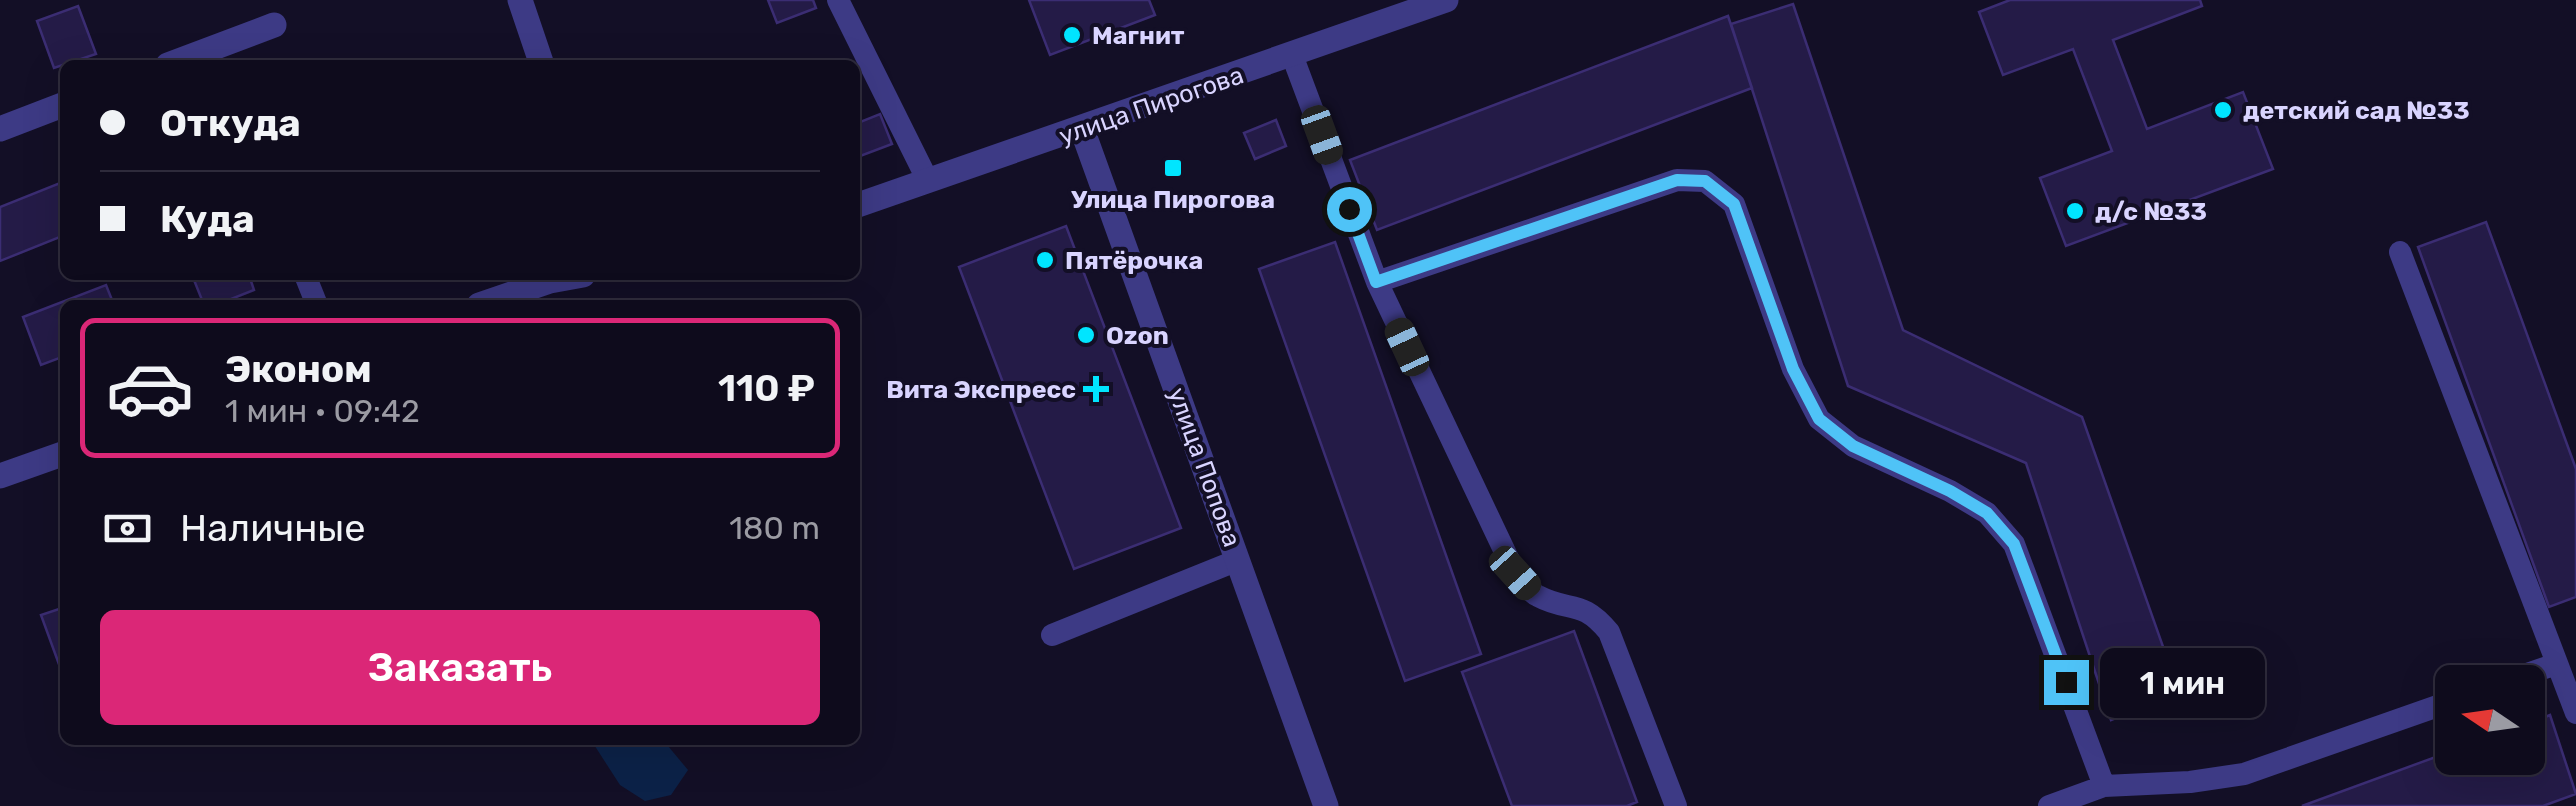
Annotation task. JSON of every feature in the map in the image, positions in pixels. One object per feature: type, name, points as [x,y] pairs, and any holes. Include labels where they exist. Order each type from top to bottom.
[{"type":"street","points":[[520,0],[540,60]]},
{"type":"street","name":"улица Пирогова","points":[[860,204],[1446,0]]},
{"type":"street","points":[[181,60],[274,25]]},
{"type":"street","points":[[0,129],[60,106]]},
{"type":"street","name":"улица Попова","points":[[1082,130],[1326,806]]},
{"type":"street","points":[[493,300],[556,280]]},
{"type":"street","points":[[0,476],[60,455]]},
{"type":"lane","points":[[838,0],[928,181]]},
{"type":"lane","points":[[1292,55],[1376,282],[1515,573],[1536,596],[1576,604],[1596,616],[1610,632],[1676,806]]},
{"type":"lane","points":[[1376,282],[1677,180],[1705,181],[1734,204],[1793,369],[1819,419],[1853,446],[1950,491],[1987,513],[2014,544],[2104,786]]},
{"type":"lane","points":[[2400,252],[2576,713]]},
{"type":"lane","points":[[1052,635],[1238,560]]},
{"type":"lane","points":[[2545,668],[2556,664]]},
{"type":"lane","points":[[2049,806],[2104,786],[2190,782],[2244,774],[2435,706]]},
{"type":"water","points":[[594,745],[667,745],[688,770],[671,795],[645,801],[620,785]]},
{"type":"building","points":[[768,0],[813,0],[816,8],[777,23]]},
{"type":"building","name":"Магнит","points":[[1029,0],[1149,0],[1155,15],[1050,55]]},
{"type":"building","name":"детский сад №33","points":[[2010,0],[2200,0],[2202,6],[2113,40],[2147,129],[2243,92],[2273,169],[2066,246],[2040,178],[2112,151],[2073,49],[2003,75],[1979,12]]},
{"type":"building","points":[[1793,4],[1903,330],[2082,417],[2179,692],[2111,720],[2026,463],[1848,386],[1731,24]]},
{"type":"building","points":[[78,6],[96,54],[60,60],[60,66],[54,68],[37,21]]},
{"type":"building","points":[[1728,16],[1752,88],[1377,230],[1350,160]]},
{"type":"building","points":[[880,114],[892,144],[860,156],[860,122]]},
{"type":"building","points":[[1276,120],[1286,146],[1255,159],[1244,133]]},
{"type":"building","points":[[60,183],[60,237],[0,261],[0,207]]},
{"type":"building","points":[[2486,222],[2576,469],[2576,597],[2549,607],[2418,247]]},
{"type":"building","points":[[1066,226],[1181,528],[1074,569],[959,267]]},
{"type":"building","points":[[1335,242],[1481,654],[1405,681],[1259,269]]},
{"type":"building","points":[[194,280],[251,280],[254,290],[229,300],[202,300]]},
{"type":"building","points":[[106,285],[112,300],[67,300]]},
{"type":"building","points":[[60,303],[60,358],[41,365],[23,317]]},
{"type":"building","points":[[60,609],[60,667],[41,615]]},
{"type":"building","points":[[1574,631],[1637,802],[1627,806],[1512,806],[1462,672]]},
{"type":"building","points":[[2550,715],[2576,794],[2543,806],[2302,806],[2435,757],[2435,775],[2545,775],[2545,717]]},
{"type":"place","name":"Магнит","points":[[1072,35]]},
{"type":"place","name":"детский сад №33","points":[[2223,110]]},
{"type":"place","name":"Улица Пирогова","points":[[1173,168]]},
{"type":"place","name":"д/с №33","points":[[2075,211]]},
{"type":"place","name":"Пятёрочка","points":[[1045,260]]},
{"type":"place","name":"Ozon","points":[[1086,335]]},
{"type":"place","name":"Вита Экспресс","points":[[1096,389]]},
{"type":"route","points":[[1349,209],[1376,282],[1677,180],[1705,181],[1734,204],[1793,369],[1819,419],[1853,446],[1950,491],[1987,513],[2014,544],[2066,682]]}]
